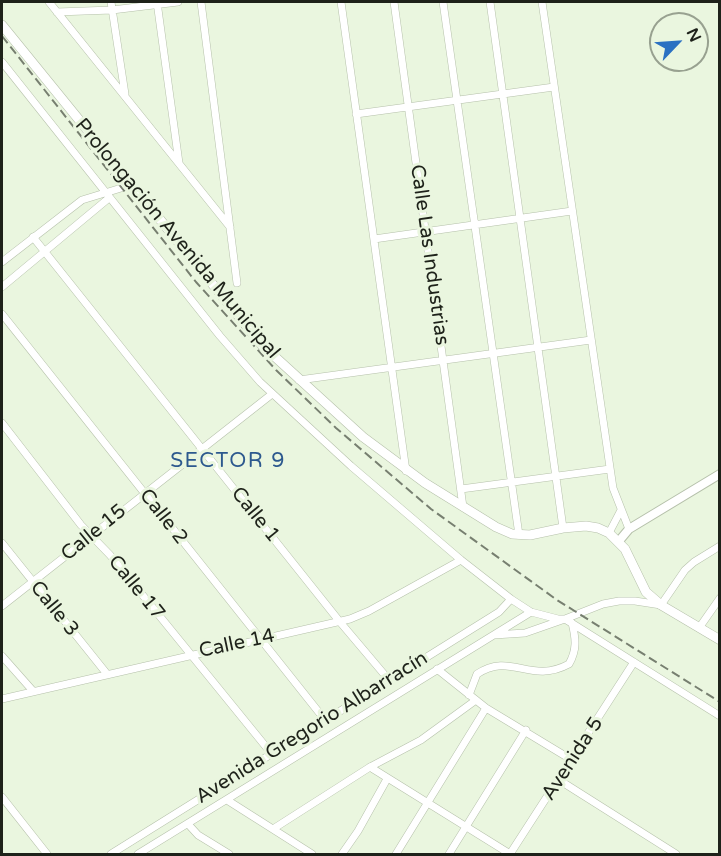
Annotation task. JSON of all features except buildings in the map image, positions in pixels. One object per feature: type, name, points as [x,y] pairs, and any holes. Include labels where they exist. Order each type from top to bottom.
[{"type":"main road","name":"Prolongación Avenida Municipal","points":[[2,25],[262,345],[363,437],[406,471],[496,527],[519,535],[592,526],[609,533],[619,541],[646,592],[661,605],[720,640]]},
{"type":"street","points":[[50,2],[230,227]]},
{"type":"street","points":[[68,2],[70,11]]},
{"type":"street","points":[[111,2],[125,96]]},
{"type":"street","points":[[57,12],[112,10],[178,2]]},
{"type":"street","points":[[201,2],[237,283]]},
{"type":"street","points":[[341,2],[406,471]]},
{"type":"street","name":"Calle Las Industrias","points":[[394,2],[463,508]]},
{"type":"street","points":[[443,2],[519,535]]},
{"type":"street","points":[[489,2],[563,528]]},
{"type":"street","points":[[542,2],[613,488],[629,529]]},
{"type":"street","points":[[158,3],[179,164]]},
{"type":"street","name":"Prolongación Avenida Municipal","points":[[2,62],[226,344],[272,394],[351,466],[461,560],[531,612]]},
{"type":"street","points":[[356,114],[554,87]]},
{"type":"street","points":[[2,262],[82,200],[107,195],[131,185]]},
{"type":"street","points":[[2,287],[107,195]]},
{"type":"street","points":[[374,239],[572,212]]},
{"type":"street","name":"Calle 1","points":[[33,237],[340,622],[389,680]]},
{"type":"street","name":"Calle 2","points":[[2,314],[325,720]]},
{"type":"street","points":[[299,380],[591,340]]},
{"type":"street","name":"Calle 15","points":[[2,606],[272,394]]},
{"type":"street","name":"Calle 17","points":[[2,423],[81,525],[110,555],[271,753]]},
{"type":"street","points":[[461,489],[610,469]]},
{"type":"street","points":[[619,541],[629,529],[720,474]]},
{"type":"street","points":[[609,533],[621,510]]},
{"type":"street","name":"Calle 3","points":[[2,543],[107,674]]},
{"type":"street","points":[[492,636],[525,633],[568,621],[603,604],[619,601],[661,605],[685,570],[720,546]]},
{"type":"street","name":"Calle 14","points":[[2,699],[189,654],[340,622],[369,611],[461,560]]},
{"type":"street","points":[[699,628],[720,598]]},
{"type":"street","name":"Avenida Gregorio Albarracín","points":[[111,855],[499,612],[511,599]]},
{"type":"street","points":[[531,612],[568,621],[720,716]]},
{"type":"street","name":"Avenida Gregorio Albarracín","points":[[138,855],[531,612]]},
{"type":"street","points":[[469,695],[477,674],[494,665],[513,666],[538,672],[554,670],[569,664],[576,641],[568,621]]},
{"type":"street","points":[[2,656],[33,691]]},
{"type":"street","name":"Avenida 5","points":[[510,854],[634,662]]},
{"type":"street","points":[[437,669],[486,708],[526,730],[572,760]]},
{"type":"street","points":[[273,829],[370,767],[421,740],[476,700]]},
{"type":"street","points":[[396,855],[486,708]]},
{"type":"street","points":[[449,855],[526,730]]},
{"type":"street","points":[[370,767],[510,854]]},
{"type":"street","points":[[342,855],[387,778]]},
{"type":"street","points":[[559,780],[676,855]]},
{"type":"street","points":[[2,797],[47,855]]},
{"type":"street","points":[[227,800],[312,855]]},
{"type":"street","points":[[188,824],[198,835],[230,855]]},
{"type":"railway","points":[[2,36],[196,282],[276,370],[336,428],[431,509],[557,600],[720,702]]},
{"type":"district","name":"SECTOR 9","points":[[228,461]]}]
